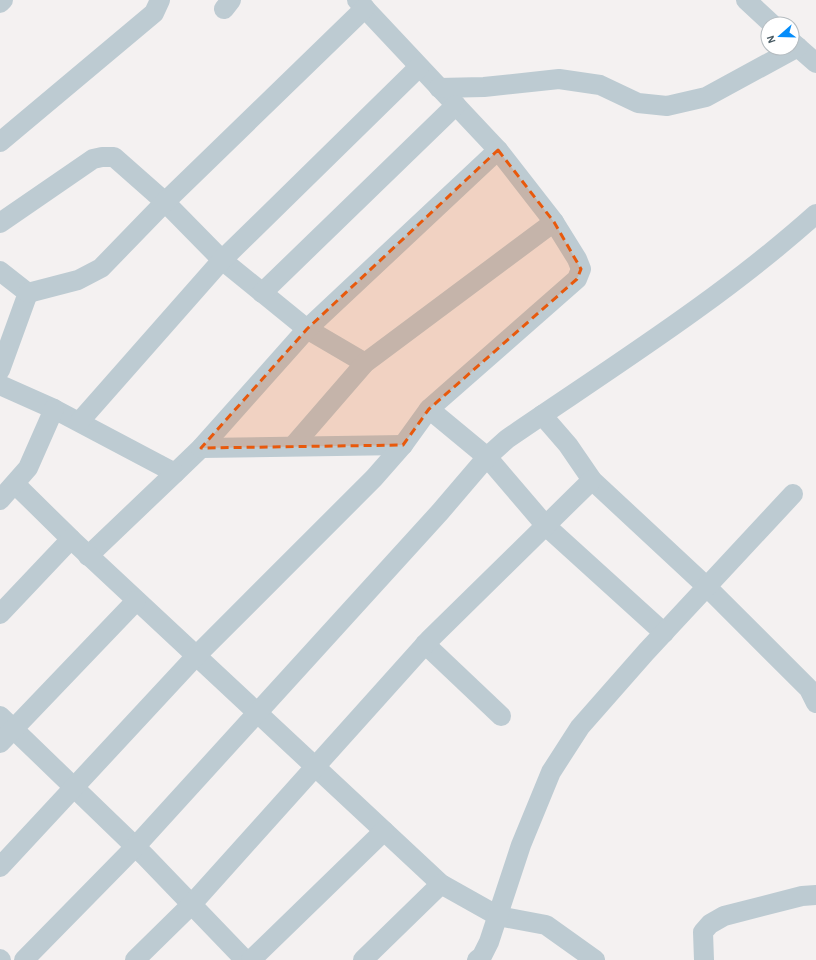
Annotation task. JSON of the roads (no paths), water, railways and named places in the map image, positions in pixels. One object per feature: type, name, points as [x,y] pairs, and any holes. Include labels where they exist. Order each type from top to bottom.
[{"type":"street","points":[[0,3],[3,0]]},
{"type":"street","points":[[0,142],[154,13],[160,0]]},
{"type":"street","points":[[746,0],[763,16]]},
{"type":"street","points":[[0,866],[196,656],[374,478],[403,445],[429,409],[577,279],[580,269],[578,259],[554,222],[498,150],[361,4],[101,268],[78,280],[28,292]]},
{"type":"street","points":[[800,49],[816,63]]},
{"type":"street","points":[[439,88],[484,87],[559,79],[600,85],[638,103],[667,106],[706,97],[776,56]]},
{"type":"street","points":[[80,421],[222,260],[419,67]]},
{"type":"street","points":[[262,293],[456,105]]},
{"type":"street","points":[[88,556],[201,448],[307,329],[498,150]]},
{"type":"street","points":[[0,222],[93,159],[114,157],[165,202],[222,260],[262,293],[307,329],[365,363]]},
{"type":"street","points":[[24,960],[136,847],[440,512],[487,457],[507,439],[688,315],[789,238],[816,214]]},
{"type":"street","points":[[293,446],[365,363],[554,222]]},
{"type":"street","points":[[0,271],[28,292]]},
{"type":"street","points":[[0,370],[28,292]]},
{"type":"street","points":[[0,385],[80,421],[175,473]]},
{"type":"street","points":[[0,500],[28,468],[54,409]]},
{"type":"street","points":[[429,409],[487,457],[546,526],[664,633]]},
{"type":"street","points":[[542,415],[568,445],[592,480],[707,587],[809,689],[816,702]]},
{"type":"street","points":[[201,448],[403,445]]},
{"type":"street","points":[[135,960],[192,905],[425,644],[592,480]]},
{"type":"street","points":[[15,484],[136,602],[258,712],[441,884],[498,916],[546,925],[595,960]]},
{"type":"street","points":[[477,960],[482,956],[489,942],[521,845],[551,772],[580,726],[793,494]]},
{"type":"street","points":[[0,614],[71,539]]},
{"type":"street","points":[[0,743],[7,722],[136,602]]},
{"type":"street","points":[[425,644],[501,716]]},
{"type":"street","points":[[7,722],[136,847],[244,960]]},
{"type":"street","points":[[251,960],[384,831]]},
{"type":"street","points":[[363,960],[441,884]]},
{"type":"street","points":[[704,960],[703,932],[710,924],[724,916],[802,896],[816,895]]}]
